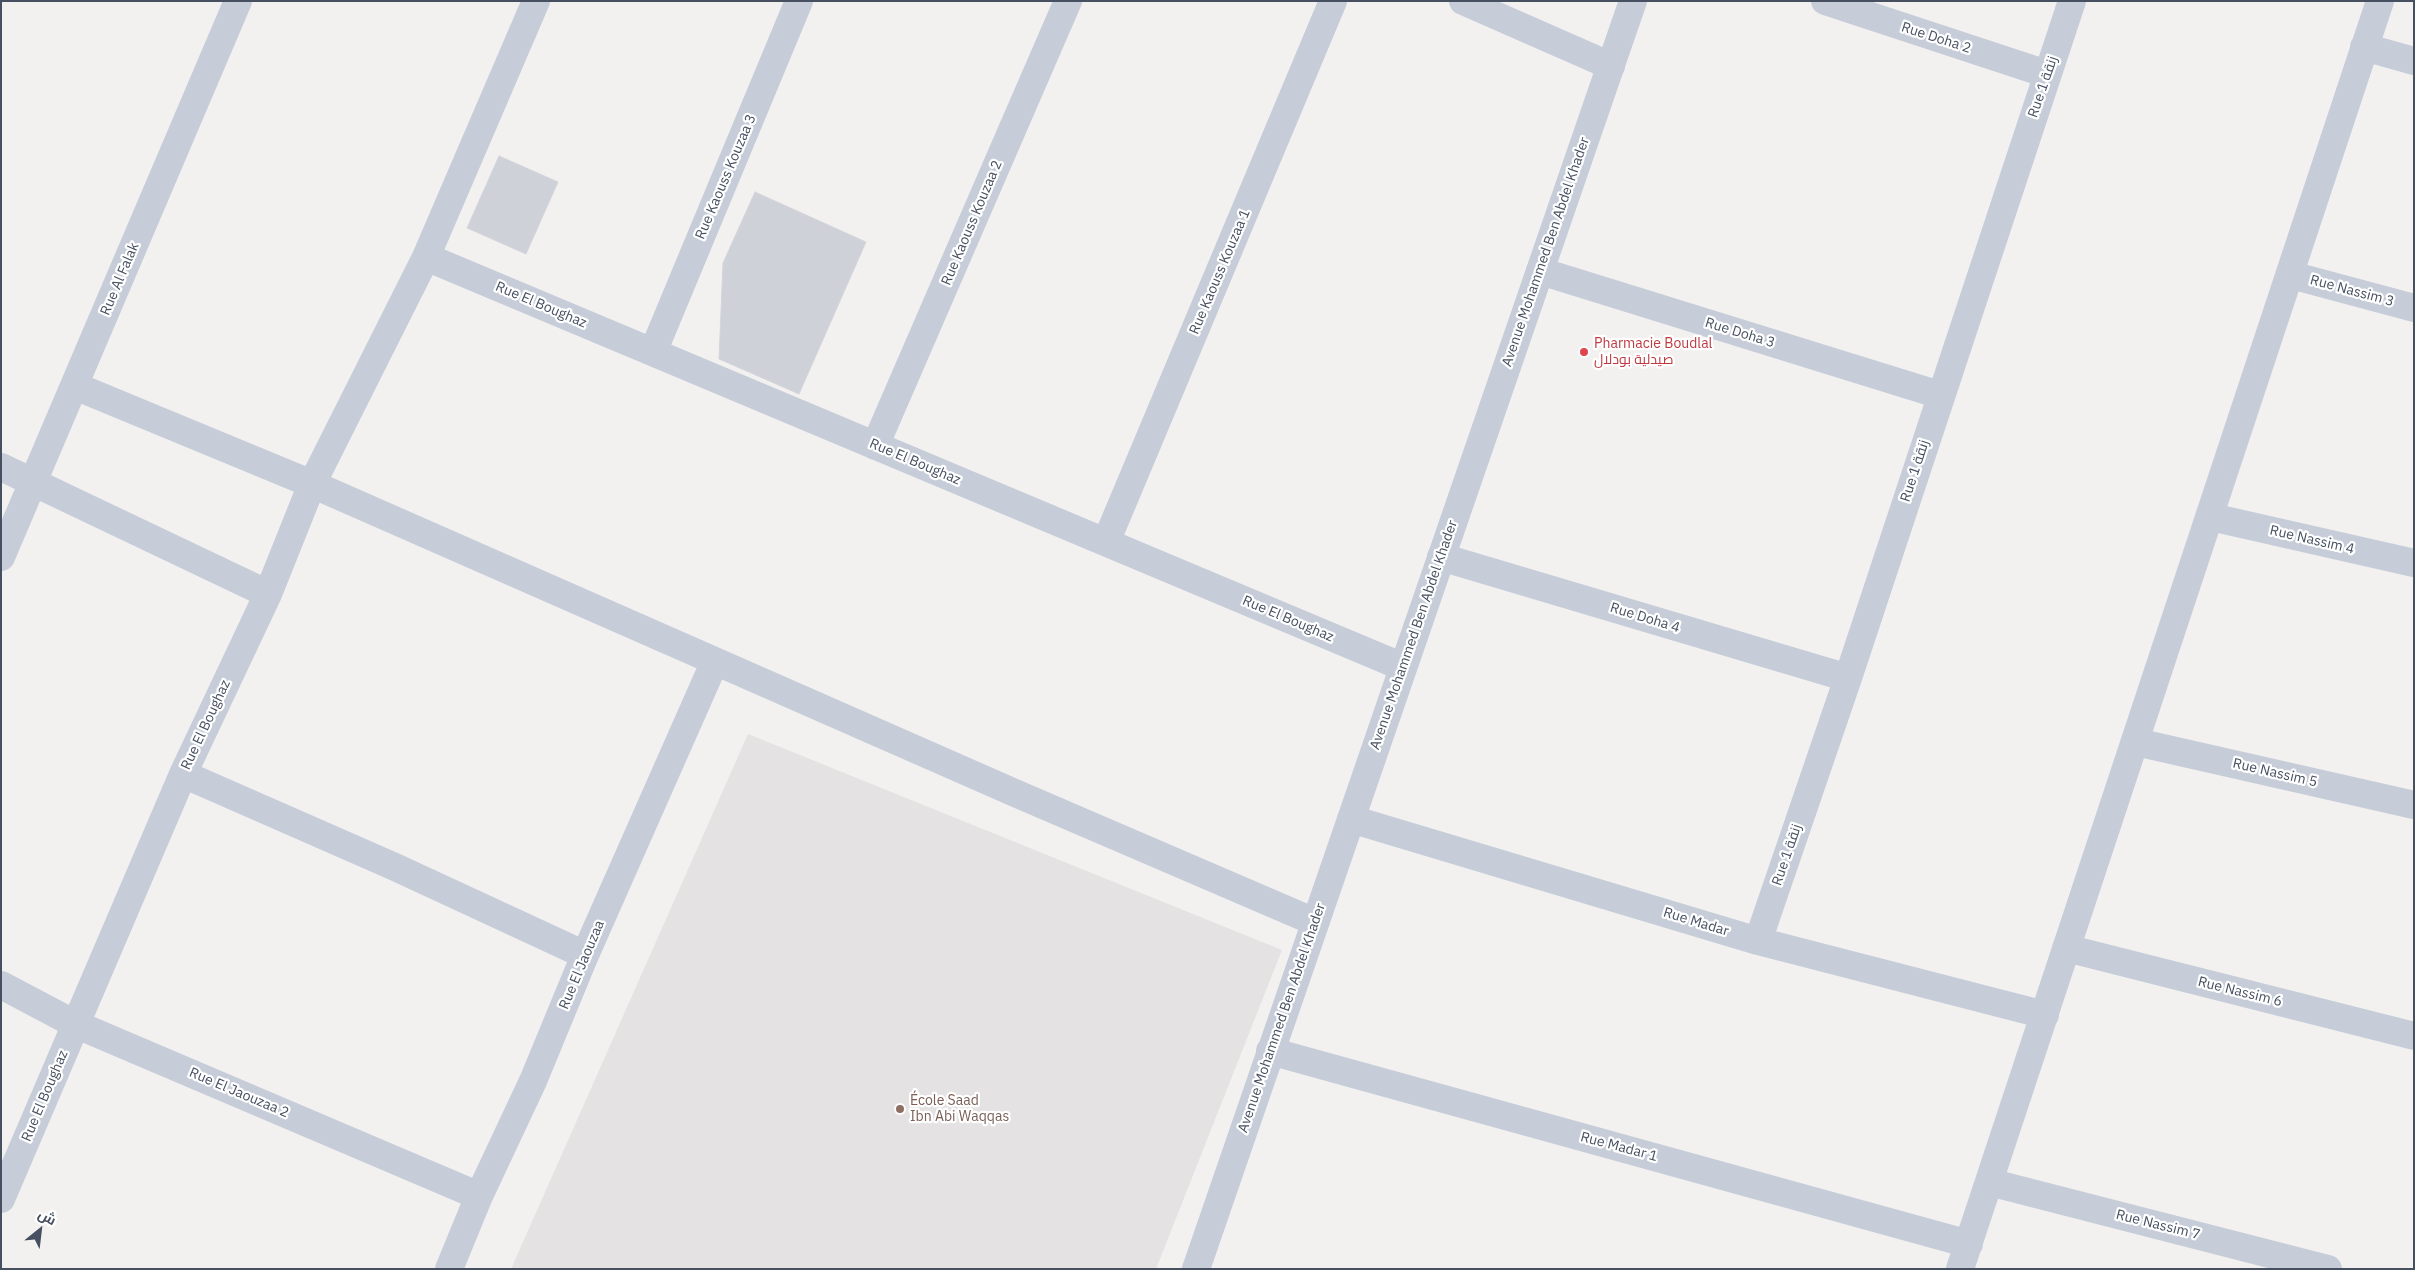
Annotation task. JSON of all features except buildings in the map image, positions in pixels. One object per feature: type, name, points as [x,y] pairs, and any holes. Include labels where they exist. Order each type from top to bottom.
[{"type":"street","name":"Rue Al Falak","points":[[1,557],[238,1]]},
{"type":"street","name":"Rue El Boughaz","points":[[1,1199],[183,774],[268,594],[312,484],[426,257],[536,1]]},
{"type":"street","name":"Rue Kaouss Kouzaa 3","points":[[653,352],[799,1]]},
{"type":"street","name":"Rue Kaouss Kouzaa 2","points":[[875,446],[1068,1]]},
{"type":"street","name":"Rue Kaouss Kouzaa 1","points":[[1106,542],[1333,1]]},
{"type":"street","points":[[1463,1],[1611,66]]},
{"type":"street","name":"Avenue Mohammed Ben Abdel Khader","points":[[1196,1269],[1633,1]]},
{"type":"street","name":"Rue Doha 2","points":[[1825,1],[2048,74]]},
{"type":"street","name":"Rue 1 زنقة","points":[[1758,941],[1848,678],[1940,395],[2072,1]]},
{"type":"street","points":[[1964,1256],[2211,516],[2380,1]]},
{"type":"street","points":[[2364,46],[2414,61]]},
{"type":"street","name":"Rue El Boughaz","points":[[426,257],[1403,667]]},
{"type":"street","name":"Rue Doha 3","points":[[1540,271],[1940,395]]},
{"type":"street","name":"Rue Nassim 3","points":[[2290,275],[2414,308]]},
{"type":"street","points":[[75,386],[312,484],[1315,922]]},
{"type":"street","points":[[1,467],[268,594]]},
{"type":"street","name":"Rue Nassim 4","points":[[2211,516],[2414,563]]},
{"type":"street","name":"Rue Doha 4","points":[[1441,557],[1848,678]]},
{"type":"street","name":"Rue El Jaouzaa","points":[[449,1269],[479,1196],[533,1082],[585,956],[715,661]]},
{"type":"street","name":"Rue Nassim 5","points":[[2136,742],[2414,805]]},
{"type":"street","points":[[183,774],[396,867],[585,956]]},
{"type":"street","name":"Rue Madar","points":[[1350,819],[1758,941],[2045,1015]]},
{"type":"street","name":"Rue Nassim 6","points":[[2066,948],[2414,1036]]},
{"type":"street","name":"Rue El Jaouzaa 2","points":[[1,985],[75,1024],[479,1196]]},
{"type":"street","name":"Rue Madar 1","points":[[1270,1051],[1964,1256]]},
{"type":"street","name":"Rue Nassim 7","points":[[1989,1182],[2328,1269]]},
{"type":"shaded area","name":"École Saad Ibn Abi Waqqas","points":[[748,734],[1282,950],[1156,1269],[511,1269]]},
{"type":"place","name":"Pharmacie Boudlal صيدلية بودلال","points":[[1584,352]]},
{"type":"place","name":"École Saad Ibn Abi Waqqas","points":[[900,1109]]}]
